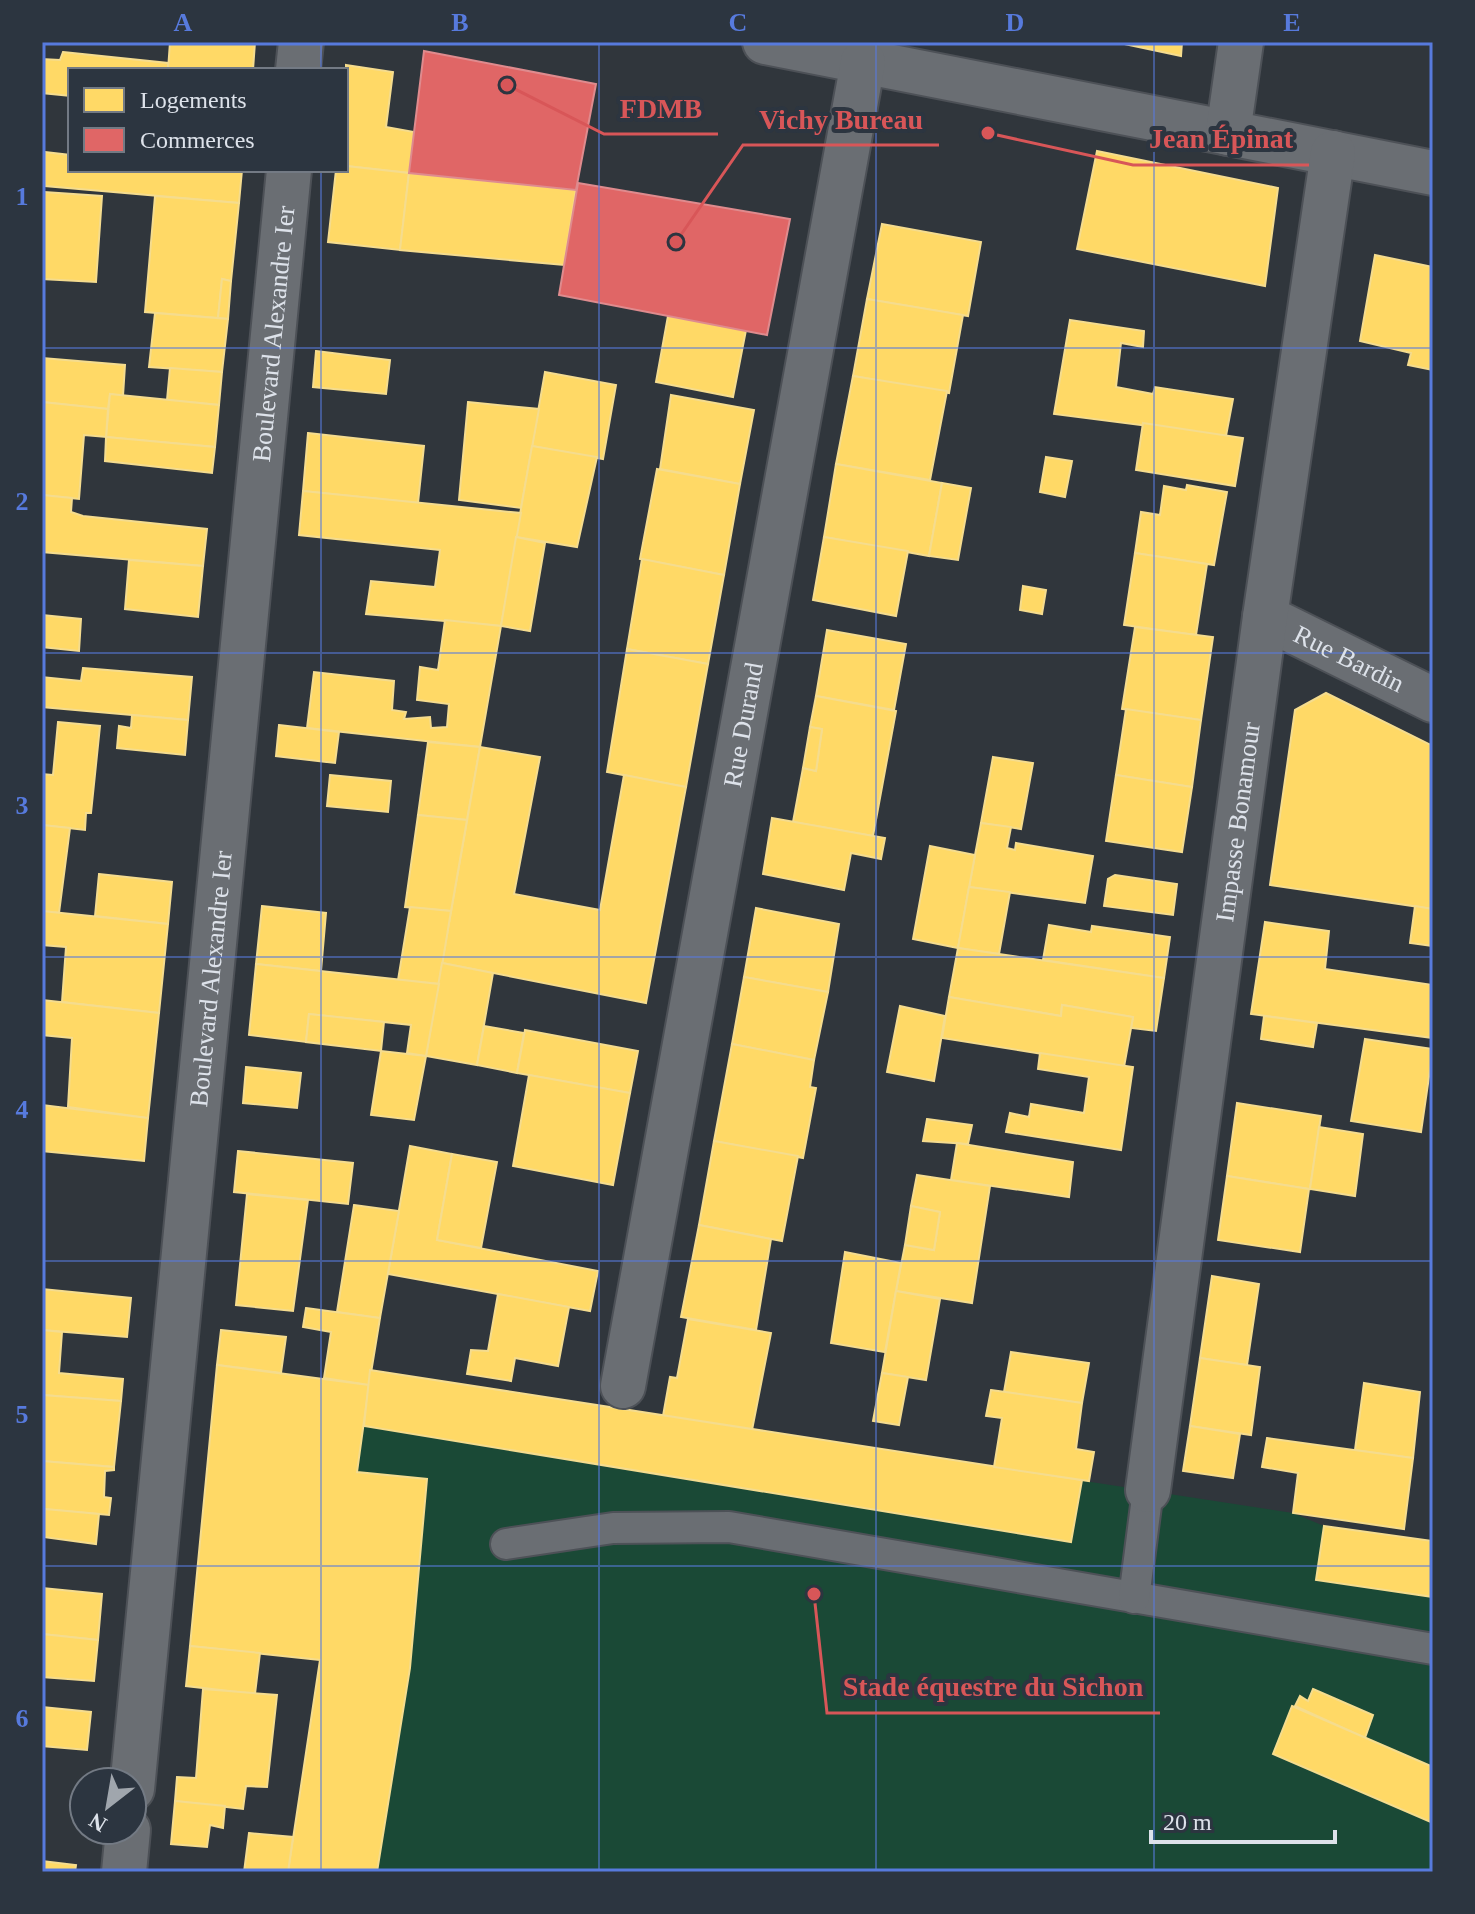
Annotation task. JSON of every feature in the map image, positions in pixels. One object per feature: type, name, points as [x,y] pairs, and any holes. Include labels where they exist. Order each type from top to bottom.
[{"type":"street","points":[[298,68],[301,42]]},
{"type":"street","points":[[765,42],[863,62],[928,57],[1228,133],[1433,173]]},
{"type":"street","points":[[1228,133],[1241,42]]},
{"type":"street","name":"Rue Durand","points":[[623,1386],[863,62]]},
{"type":"street","name":"Impasse Bonamour","points":[[1148,1490],[1265,617],[1333,153]]},
{"type":"street","name":"Boulevard Alexandre Ier","points":[[134,1766],[289,172]]},
{"type":"street","name":"Rue Bardin","points":[[1265,617],[1433,700]]},
{"type":"street","points":[[124,1872],[126,1846]]},
{"type":"lane","points":[[1134,1598],[1148,1490]]},
{"type":"lane","points":[[506,1544],[613,1528],[729,1527],[1433,1649]]},
{"type":"green space","points":[[217,1365],[994,1467],[1293,1513],[1324,1526],[1433,1541],[1433,1872],[288,1872],[320,1660],[190,1646]]},
{"type":"building: Logements","points":[[170,42],[255,42],[253,68],[168,68]]},
{"type":"building: Logements","points":[[1115,42],[1182,42],[1181,56]]},
{"type":"building: Logements","points":[[63,52],[168,63],[168,68],[68,68],[68,96],[42,93],[42,59],[60,60]]},
{"type":"building: Logements","points":[[346,65],[393,72],[386,127],[414,132],[409,173],[348,166]]},
{"type":"building: Logements","points":[[1097,151],[1278,188],[1265,286],[1077,249]]},
{"type":"building: Logements","points":[[45,152],[68,155],[68,172],[242,172],[239,203],[45,186]]},
{"type":"building: Logements","points":[[348,166],[409,173],[400,250],[328,242],[336,172],[348,172]]},
{"type":"building: Logements","points":[[409,173],[576,190],[564,265],[400,250]]},
{"type":"building: Logements","points":[[44,192],[102,196],[96,282],[42,279]]},
{"type":"building: Logements","points":[[155,196],[239,203],[231,281],[222,279],[218,318],[145,312]]},
{"type":"building: Logements","points":[[882,224],[981,242],[968,316],[867,299]]},
{"type":"building: Logements","points":[[1375,255],[1433,267],[1433,370],[1408,365],[1411,353],[1360,341]]},
{"type":"building: Logements","points":[[222,279],[231,281],[228,319],[218,318]]},
{"type":"building: Logements","points":[[867,299],[963,315],[949,393],[853,376]]},
{"type":"building: Logements","points":[[155,313],[228,319],[222,372],[149,367]]},
{"type":"building: Logements","points":[[668,316],[746,330],[733,397],[656,382]]},
{"type":"building: Logements","points":[[1070,320],[1144,331],[1143,347],[1121,343],[1116,387],[1153,394],[1155,387],[1233,399],[1226,436],[1054,414]]},
{"type":"building: Logements","points":[[316,351],[390,360],[386,394],[313,387]]},
{"type":"building: Logements","points":[[42,358],[125,365],[123,396],[110,394],[108,409],[42,402]]},
{"type":"building: Logements","points":[[170,368],[222,372],[219,405],[167,400]]},
{"type":"building: Logements","points":[[545,372],[616,385],[603,459],[532,446]]},
{"type":"building: Logements","points":[[853,376],[947,391],[930,480],[836,464]]},
{"type":"building: Logements","points":[[110,394],[219,405],[215,447],[106,437]]},
{"type":"building: Logements","points":[[671,395],[754,410],[740,484],[660,469]]},
{"type":"building: Logements","points":[[42,402],[108,409],[106,437],[84,435],[79,499],[42,495]]},
{"type":"building: Logements","points":[[468,402],[539,409],[521,508],[459,500]]},
{"type":"building: Logements","points":[[1143,423],[1243,438],[1235,486],[1136,470]]},
{"type":"building: Logements","points":[[308,433],[424,446],[418,503],[303,491]]},
{"type":"building: Logements","points":[[106,437],[215,447],[212,473],[105,461]]},
{"type":"building: Logements","points":[[532,446],[597,457],[577,547],[516,537]]},
{"type":"building: Logements","points":[[1046,457],[1072,461],[1065,497],[1040,492]]},
{"type":"building: Logements","points":[[836,464],[942,483],[929,556],[824,537]]},
{"type":"building: Logements","points":[[657,469],[740,484],[724,575],[640,559]]},
{"type":"building: Logements","points":[[942,483],[971,488],[958,560],[929,556]]},
{"type":"building: Logements","points":[[1187,485],[1227,492],[1214,565],[1135,553],[1141,512],[1160,515],[1164,486],[1186,490]]},
{"type":"building: Logements","points":[[303,491],[521,513],[501,626],[366,614],[371,581],[435,587],[440,550],[299,535]]},
{"type":"building: Logements","points":[[42,495],[72,498],[71,512],[83,516],[207,529],[203,566],[42,552]]},
{"type":"building: Logements","points":[[516,537],[545,543],[530,631],[501,626]]},
{"type":"building: Logements","points":[[824,537],[908,551],[896,616],[813,600]]},
{"type":"building: Logements","points":[[1135,553],[1207,564],[1196,635],[1124,625]]},
{"type":"building: Logements","points":[[642,559],[724,575],[708,664],[627,649]]},
{"type":"building: Logements","points":[[129,560],[203,566],[198,617],[125,609]]},
{"type":"building: Logements","points":[[1023,586],[1046,590],[1042,614],[1020,610]]},
{"type":"building: Logements","points":[[42,615],[81,619],[79,651],[42,647]]},
{"type":"building: Logements","points":[[445,620],[501,626],[480,747],[307,728],[314,672],[394,681],[392,710],[406,712],[404,719],[430,717],[431,728],[447,727],[449,704],[417,700],[420,667],[438,670]]},
{"type":"building: Logements","points":[[1135,627],[1213,637],[1201,720],[1122,709]]},
{"type":"building: Logements","points":[[827,630],[906,644],[894,710],[816,696]]},
{"type":"building: Logements","points":[[627,649],[708,664],[686,787],[607,772]]},
{"type":"building: Logements","points":[[83,668],[192,677],[188,720],[42,707],[42,677],[81,681]]},
{"type":"building: Logements","points":[[1326,693],[1433,746],[1433,909],[1270,885],[1295,710]]},
{"type":"building: Logements","points":[[816,696],[896,711],[873,836],[793,822],[803,768],[816,771],[822,729],[810,727]]},
{"type":"building: Logements","points":[[1126,709],[1201,720],[1192,787],[1116,775]]},
{"type":"building: Logements","points":[[132,715],[188,720],[185,755],[117,748],[119,726],[131,728]]},
{"type":"building: Logements","points":[[58,722],[100,726],[91,813],[86,813],[85,830],[42,825],[42,774],[53,775]]},
{"type":"building: Logements","points":[[279,725],[339,732],[335,763],[276,756]]},
{"type":"building: Logements","points":[[810,727],[822,729],[816,771],[803,768]]},
{"type":"building: Logements","points":[[428,742],[480,747],[467,820],[418,815]]},
{"type":"building: Logements","points":[[480,747],[540,757],[514,894],[600,910],[624,775],[686,787],[646,1003],[442,963]]},
{"type":"building: Logements","points":[[993,757],[1033,763],[1021,829],[981,823]]},
{"type":"building: Logements","points":[[330,775],[391,781],[388,812],[327,806]]},
{"type":"building: Logements","points":[[1116,775],[1192,787],[1182,852],[1106,841]]},
{"type":"building: Logements","points":[[418,815],[467,820],[451,911],[405,907]]},
{"type":"building: Logements","points":[[772,818],[885,838],[881,859],[851,853],[844,890],[763,874]]},
{"type":"building: Logements","points":[[981,823],[1011,827],[1007,848],[1015,850],[1016,843],[1093,856],[1085,903],[969,887]]},
{"type":"building: Logements","points":[[42,825],[70,828],[59,913],[42,911]]},
{"type":"building: Logements","points":[[930,846],[975,855],[958,948],[913,939]]},
{"type":"building: Logements","points":[[99,874],[172,882],[168,924],[95,916]]},
{"type":"building: Logements","points":[[1115,875],[1177,884],[1173,915],[1104,906],[1108,879]]},
{"type":"building: Logements","points":[[969,887],[1010,892],[999,954],[958,948]]},
{"type":"building: Logements","points":[[262,906],[326,913],[321,971],[256,964]]},
{"type":"building: Logements","points":[[1415,906],[1433,909],[1433,946],[1410,943]]},
{"type":"building: Logements","points":[[410,907],[451,911],[439,984],[398,980]]},
{"type":"building: Logements","points":[[756,908],[839,924],[828,992],[744,977]]},
{"type":"building: Logements","points":[[42,911],[168,924],[159,1013],[62,1002],[66,947],[42,945]]},
{"type":"building: Logements","points":[[1265,922],[1329,931],[1325,969],[1433,985],[1433,1038],[1251,1014]]},
{"type":"building: Logements","points":[[1049,925],[1091,932],[1092,926],[1170,937],[1164,978],[1043,960]]},
{"type":"building: Logements","points":[[958,948],[1164,978],[1156,1031],[1131,1028],[1133,1017],[1062,1005],[1061,1016],[949,997]]},
{"type":"building: Logements","points":[[442,963],[493,973],[477,1065],[426,1056]]},
{"type":"building: Logements","points":[[256,964],[439,984],[426,1056],[407,1053],[411,1025],[309,1014],[306,1042],[249,1035]]},
{"type":"building: Logements","points":[[744,977],[828,992],[814,1060],[732,1044]]},
{"type":"building: Logements","points":[[949,997],[1061,1016],[1062,1005],[1133,1017],[1124,1067],[942,1038]]},
{"type":"building: Logements","points":[[42,1000],[159,1013],[148,1118],[68,1107],[72,1038],[42,1035]]},
{"type":"building: Logements","points":[[900,1006],[945,1016],[934,1081],[887,1072]]},
{"type":"building: Logements","points":[[309,1014],[384,1022],[381,1051],[306,1042]]},
{"type":"building: Logements","points":[[1264,1016],[1317,1023],[1313,1047],[1261,1039]]},
{"type":"building: Logements","points":[[484,1026],[524,1033],[517,1073],[477,1065]]},
{"type":"building: Logements","points":[[525,1030],[638,1051],[630,1093],[517,1073]]},
{"type":"building: Logements","points":[[1365,1039],[1433,1049],[1421,1132],[1351,1121]]},
{"type":"building: Logements","points":[[732,1044],[814,1060],[810,1087],[816,1088],[803,1158],[714,1141]]},
{"type":"building: Logements","points":[[381,1051],[426,1056],[414,1120],[371,1115]]},
{"type":"building: Logements","points":[[1040,1053],[1133,1067],[1121,1150],[1006,1132],[1010,1113],[1029,1117],[1031,1104],[1084,1113],[1089,1077],[1038,1069]]},
{"type":"building: Logements","points":[[246,1067],[301,1073],[297,1108],[243,1103]]},
{"type":"building: Logements","points":[[529,1075],[630,1093],[613,1185],[513,1166]]},
{"type":"building: Logements","points":[[1237,1103],[1321,1116],[1310,1189],[1227,1176]]},
{"type":"building: Logements","points":[[42,1105],[148,1118],[144,1161],[42,1151]]},
{"type":"building: Logements","points":[[927,1119],[972,1125],[968,1144],[923,1141]]},
{"type":"building: Logements","points":[[1319,1127],[1363,1134],[1355,1196],[1310,1189]]},
{"type":"building: Logements","points":[[714,1141],[798,1156],[782,1241],[699,1225]]},
{"type":"building: Logements","points":[[957,1143],[1073,1162],[1069,1197],[951,1180]]},
{"type":"building: Logements","points":[[410,1146],[452,1154],[437,1240],[598,1271],[590,1311],[388,1274]]},
{"type":"building: Logements","points":[[238,1151],[353,1163],[348,1204],[234,1192]]},
{"type":"building: Logements","points":[[452,1154],[497,1162],[481,1248],[437,1240]]},
{"type":"building: Logements","points":[[917,1175],[990,1186],[972,1303],[896,1291],[905,1245],[934,1250],[940,1212],[911,1206]]},
{"type":"building: Logements","points":[[1227,1176],[1309,1189],[1300,1252],[1218,1240]]},
{"type":"building: Logements","points":[[247,1194],[308,1200],[293,1311],[236,1305]]},
{"type":"building: Logements","points":[[354,1205],[399,1211],[380,1318],[337,1312]]},
{"type":"building: Logements","points":[[911,1206],[940,1212],[934,1250],[905,1245]]},
{"type":"building: Logements","points":[[699,1225],[771,1239],[756,1330],[681,1317]]},
{"type":"building: Logements","points":[[845,1252],[901,1263],[885,1352],[831,1343]]},
{"type":"building: Logements","points":[[1212,1276],[1259,1284],[1247,1365],[1200,1358]]},
{"type":"building: Logements","points":[[42,1289],[131,1298],[127,1337],[42,1330]]},
{"type":"building: Logements","points":[[896,1291],[940,1299],[926,1380],[882,1373]]},
{"type":"building: Logements","points":[[498,1294],[569,1307],[558,1366],[515,1358],[511,1381],[467,1374],[471,1350],[488,1351]]},
{"type":"building: Logements","points":[[306,1308],[380,1318],[369,1385],[324,1378],[331,1332],[303,1327]]},
{"type":"building: Logements","points":[[688,1319],[771,1333],[752,1430],[663,1416],[670,1377],[677,1378]]},
{"type":"building: Logements","points":[[42,1330],[62,1332],[59,1373],[123,1379],[121,1401],[42,1395]]},
{"type":"building: Logements","points":[[221,1330],[286,1337],[281,1373],[217,1365]]},
{"type":"building: Logements","points":[[1011,1352],[1089,1363],[1082,1403],[1004,1392]]},
{"type":"building: Logements","points":[[1200,1358],[1260,1367],[1251,1435],[1190,1426]]},
{"type":"building: Logements","points":[[217,1365],[369,1385],[357,1472],[427,1479],[410,1668],[377,1872],[288,1872],[320,1660],[190,1646]]},
{"type":"building: Logements","points":[[370,1370],[1082,1480],[1071,1542],[364,1426]]},
{"type":"building: Logements","points":[[882,1373],[908,1377],[899,1425],[873,1421]]},
{"type":"building: Logements","points":[[1364,1383],[1420,1392],[1413,1458],[1355,1450]]},
{"type":"building: Logements","points":[[991,1390],[1082,1403],[1076,1449],[1094,1452],[1089,1481],[994,1467],[1002,1418],[986,1416]]},
{"type":"building: Logements","points":[[42,1395],[121,1401],[114,1467],[42,1461]]},
{"type":"building: Logements","points":[[1190,1426],[1240,1434],[1233,1478],[1183,1471]]},
{"type":"building: Logements","points":[[1267,1438],[1413,1458],[1404,1529],[1293,1513],[1298,1473],[1262,1467]]},
{"type":"building: Logements","points":[[42,1461],[114,1467],[114,1470],[105,1471],[104,1497],[111,1498],[109,1515],[42,1509]]},
{"type":"building: Logements","points":[[45,1509],[99,1514],[96,1544],[43,1537]]},
{"type":"building: Logements","points":[[1324,1526],[1433,1541],[1433,1597],[1316,1580]]},
{"type":"building: Logements","points":[[42,1588],[102,1594],[98,1640],[42,1634]]},
{"type":"building: Logements","points":[[42,1634],[98,1640],[94,1681],[42,1677]]},
{"type":"building: Logements","points":[[190,1646],[260,1653],[255,1694],[186,1686]]},
{"type":"building: Logements","points":[[203,1689],[277,1695],[267,1787],[246,1786],[243,1809],[175,1801],[177,1777],[196,1778]]},
{"type":"building: Logements","points":[[1313,1689],[1373,1715],[1365,1738],[1295,1706],[1300,1696],[1308,1701]]},
{"type":"building: Logements","points":[[1292,1706],[1433,1767],[1433,1823],[1273,1754]]},
{"type":"building: Logements","points":[[42,1707],[91,1712],[87,1750],[42,1746]]},
{"type":"building: Logements","points":[[175,1801],[225,1806],[223,1828],[210,1825],[207,1847],[171,1844]]},
{"type":"building: Logements","points":[[249,1833],[293,1837],[288,1872],[244,1872]]},
{"type":"building: Logements","points":[[42,1861],[76,1865],[75,1872],[42,1872]]},
{"type":"building: Commerces","points":[[424,51],[596,84],[576,190],[409,173]]},
{"type":"building: Commerces","points":[[578,183],[790,219],[767,335],[559,295]]},
{"type":"place","name":"FDMB","points":[[507,85]]},
{"type":"place","name":"Jean Épinat","points":[[988,133]]},
{"type":"place","name":"Vichy Bureau","points":[[676,242]]},
{"type":"place","name":"Stade équestre du Sichon","points":[[814,1594]]}]
